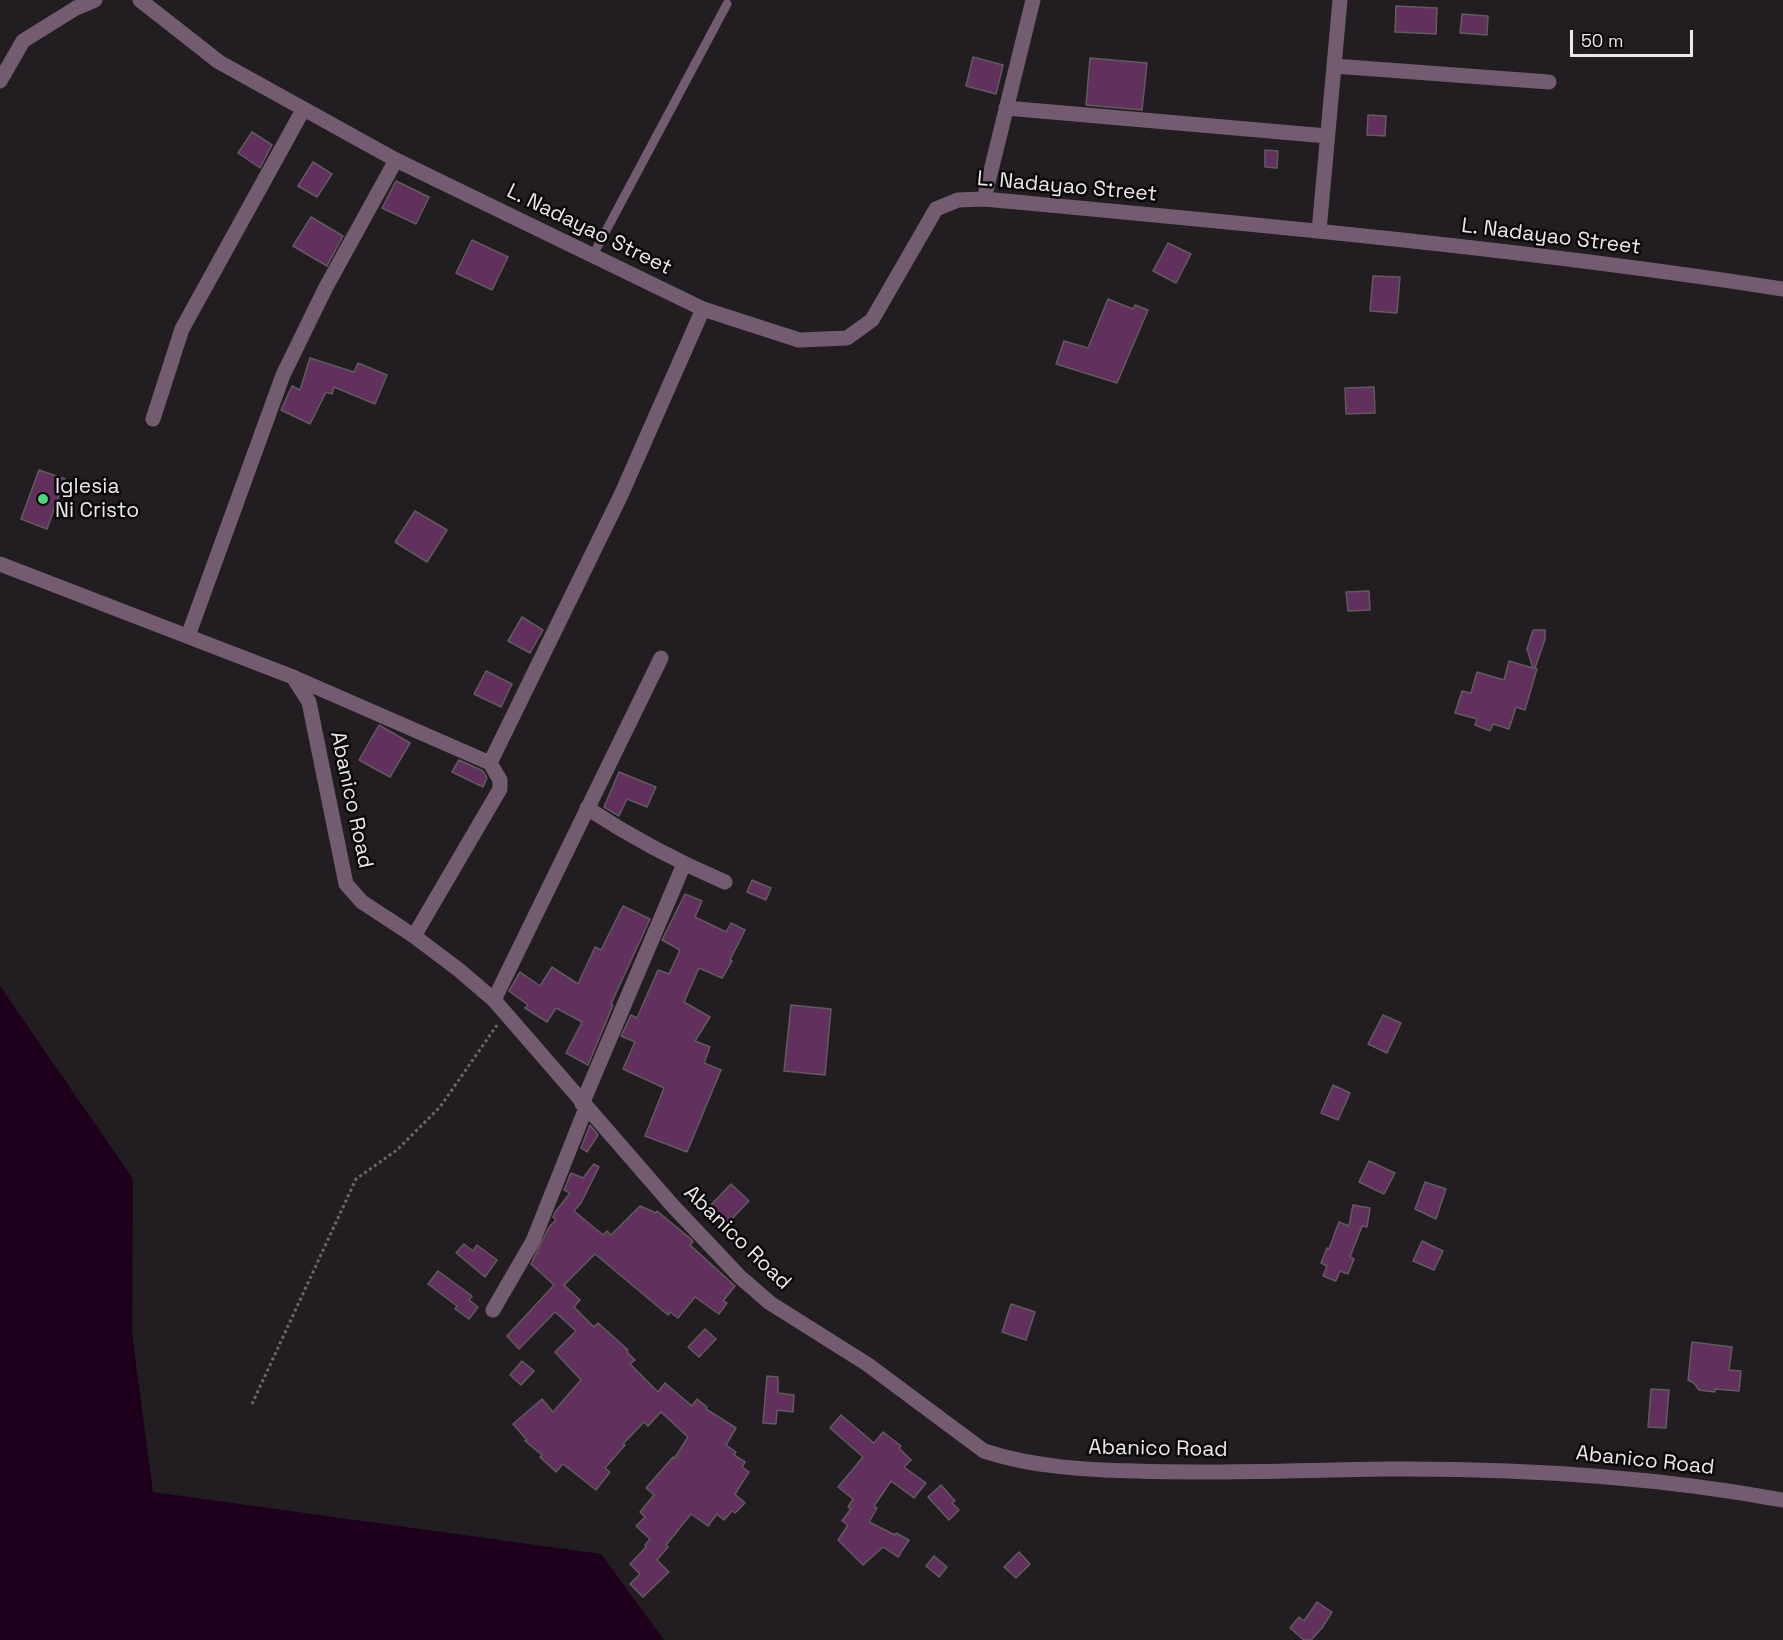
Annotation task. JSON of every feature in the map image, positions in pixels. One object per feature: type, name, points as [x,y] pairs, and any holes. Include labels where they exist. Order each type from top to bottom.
[{"type":"street","points":[[0,81],[23,41],[76,8],[95,0]]},
{"type":"street","name":"L. Nadayao Street","points":[[140,0],[219,62],[396,160],[703,309],[799,340],[847,338],[872,320],[936,209],[958,200],[984,199],[1319,231],[1687,274],[1783,289]]},
{"type":"street","points":[[984,199],[1033,0]]},
{"type":"street","points":[[1319,231],[1340,0]]},
{"type":"street","points":[[1334,66],[1549,82]]},
{"type":"street","points":[[1006,108],[1327,136]]},
{"type":"street","points":[[153,419],[182,329],[303,110]]},
{"type":"street","points":[[188,636],[283,375],[326,287],[396,160]]},
{"type":"street","points":[[490,763],[621,495],[703,309]]},
{"type":"street","points":[[0,564],[293,677],[490,763],[501,780],[501,789],[414,936]]},
{"type":"street","points":[[494,1000],[661,658]]},
{"type":"street","name":"Abanico Road","points":[[293,677],[309,702],[346,884],[362,902],[414,936],[494,1000],[584,1106],[740,1277],[770,1303],[867,1364],[984,1451],[1038,1464],[1192,1473],[1387,1469],[1521,1470],[1664,1482],[1783,1500]]},
{"type":"street","points":[[587,808],[630,836],[724,882]]},
{"type":"street","points":[[494,1310],[533,1241],[584,1106],[684,864]]},
{"type":"lane","points":[[593,255],[727,4]]},
{"type":"path","points":[[252,1404],[356,1179],[397,1150],[440,1107],[505,1014]]},
{"type":"shaded area","points":[[0,986],[133,1179],[132,1333],[153,1492],[601,1554],[664,1640],[0,1640]]},
{"type":"building","points":[[1396,6],[1437,8],[1436,34],[1395,32]]},
{"type":"building","points":[[1462,14],[1488,16],[1487,35],[1460,33]]},
{"type":"building","points":[[973,57],[1003,65],[996,94],[966,86]]},
{"type":"building","points":[[1090,58],[1147,63],[1142,110],[1086,105]]},
{"type":"building","points":[[1368,115],[1386,116],[1385,136],[1367,135]]},
{"type":"building","points":[[252,132],[272,145],[260,168],[238,153]]},
{"type":"building","points":[[1265,150],[1278,151],[1277,168],[1265,167]]},
{"type":"building","points":[[313,162],[332,174],[317,197],[298,186]]},
{"type":"building","points":[[396,181],[429,197],[416,224],[382,208]]},
{"type":"building","points":[[311,217],[343,236],[327,266],[293,246]]},
{"type":"building","points":[[472,240],[508,257],[492,290],[456,273]]},
{"type":"building","points":[[1168,243],[1191,254],[1176,283],[1153,271]]},
{"type":"building","points":[[1373,276],[1400,277],[1397,313],[1370,311]]},
{"type":"building","points":[[1108,299],[1133,309],[1135,305],[1148,310],[1117,383],[1056,364],[1064,341],[1088,348]]},
{"type":"building","points":[[310,358],[354,372],[358,363],[387,375],[375,404],[334,387],[332,394],[326,392],[310,424],[281,410],[292,386],[300,390]]},
{"type":"building","points":[[1374,387],[1375,413],[1346,414],[1345,388]]},
{"type":"building","name":"Iglesia Ni Cristo","points":[[39,470],[65,479],[47,529],[21,519]]},
{"type":"building","points":[[415,511],[447,530],[427,562],[395,542]]},
{"type":"building","points":[[1369,591],[1370,610],[1348,611],[1346,592]]},
{"type":"building","points":[[522,617],[543,630],[530,653],[508,641]]},
{"type":"building","points":[[1533,630],[1545,630],[1545,639],[1525,710],[1516,707],[1509,729],[1493,724],[1490,731],[1475,725],[1477,719],[1455,713],[1462,691],[1471,693],[1477,672],[1504,680],[1509,661],[1533,668],[1527,649]]},
{"type":"building","points":[[486,671],[512,684],[501,707],[474,694]]},
{"type":"building","points":[[379,725],[410,743],[390,777],[359,760]]},
{"type":"building","points":[[459,760],[483,771],[487,778],[483,787],[452,772]]},
{"type":"building","points":[[619,772],[656,787],[647,807],[627,799],[619,816],[604,807]]},
{"type":"building","points":[[752,880],[771,888],[766,900],[747,892]]},
{"type":"building","points":[[685,894],[702,901],[695,917],[726,932],[731,923],[745,930],[722,978],[699,968],[684,1002],[710,1017],[695,1041],[710,1047],[704,1063],[721,1070],[687,1152],[645,1136],[664,1088],[623,1069],[635,1042],[621,1036],[631,1015],[637,1018],[658,970],[669,974],[680,950],[662,940]]},
{"type":"building","points":[[623,906],[650,919],[611,1004],[613,1005],[588,1065],[566,1053],[582,1022],[556,1008],[547,1022],[525,1008],[528,1005],[509,991],[520,972],[540,986],[552,967],[578,984],[595,947],[601,950]]},
{"type":"building","points":[[791,1005],[831,1009],[825,1075],[784,1071]]},
{"type":"building","points":[[1383,1015],[1401,1023],[1387,1053],[1368,1044]]},
{"type":"building","points":[[1333,1085],[1350,1093],[1338,1120],[1321,1113]]},
{"type":"building","points":[[590,1125],[598,1135],[587,1152],[581,1148]]},
{"type":"building","points":[[1369,1161],[1395,1173],[1384,1194],[1359,1182]]},
{"type":"building","points":[[594,1164],[599,1167],[581,1203],[574,1211],[603,1235],[607,1231],[611,1235],[640,1206],[656,1213],[657,1211],[691,1239],[693,1242],[690,1245],[735,1286],[723,1301],[727,1303],[719,1314],[695,1297],[678,1318],[670,1312],[668,1315],[595,1254],[564,1285],[580,1300],[574,1307],[594,1327],[598,1323],[628,1350],[627,1352],[635,1360],[630,1364],[658,1392],[665,1383],[692,1406],[697,1399],[707,1407],[706,1409],[736,1428],[726,1445],[736,1452],[734,1455],[745,1462],[742,1467],[749,1472],[735,1494],[745,1503],[735,1513],[732,1511],[724,1520],[717,1514],[708,1526],[691,1514],[657,1560],[669,1572],[643,1597],[630,1584],[640,1574],[630,1564],[646,1547],[650,1539],[636,1526],[645,1517],[640,1512],[654,1495],[646,1488],[673,1457],[674,1459],[688,1437],[661,1412],[648,1426],[644,1422],[623,1444],[625,1445],[605,1468],[610,1472],[596,1490],[563,1464],[556,1472],[540,1457],[542,1455],[525,1441],[527,1440],[513,1424],[542,1399],[553,1412],[581,1380],[555,1352],[576,1331],[555,1312],[519,1349],[507,1336],[554,1285],[531,1264],[549,1227],[556,1220],[553,1217],[556,1211],[570,1193],[564,1190],[571,1173],[583,1178]]},
{"type":"building","points":[[1425,1182],[1446,1189],[1436,1219],[1415,1209]]},
{"type":"building","points":[[731,1184],[749,1201],[726,1225],[708,1208]]},
{"type":"building","points":[[1353,1205],[1370,1208],[1367,1227],[1362,1226],[1350,1257],[1354,1259],[1348,1274],[1340,1271],[1336,1281],[1323,1276],[1327,1266],[1321,1263],[1339,1222],[1349,1226]]},
{"type":"building","points":[[1422,1241],[1443,1251],[1434,1270],[1413,1261]]},
{"type":"building","points":[[464,1244],[473,1251],[477,1245],[497,1260],[485,1277],[456,1253]]},
{"type":"building","points":[[438,1271],[472,1296],[469,1300],[478,1307],[469,1319],[455,1309],[457,1306],[428,1284]]},
{"type":"building","points":[[1011,1304],[1035,1312],[1026,1340],[1002,1332]]},
{"type":"building","points":[[705,1329],[716,1339],[699,1357],[688,1347]]},
{"type":"building","points":[[1692,1342],[1732,1347],[1729,1370],[1741,1371],[1739,1391],[1699,1390],[1694,1383],[1688,1380]]},
{"type":"building","points":[[522,1361],[534,1371],[521,1385],[510,1375]]},
{"type":"building","points":[[767,1376],[778,1377],[778,1393],[794,1395],[793,1412],[777,1410],[776,1424],[763,1423]]},
{"type":"building","points":[[1651,1389],[1669,1390],[1666,1428],[1648,1427]]},
{"type":"building","points":[[841,1415],[874,1443],[883,1432],[901,1446],[899,1448],[911,1460],[904,1467],[926,1483],[914,1498],[891,1481],[874,1506],[877,1508],[869,1522],[909,1540],[898,1557],[883,1547],[863,1565],[838,1540],[848,1525],[842,1521],[851,1509],[848,1507],[853,1499],[838,1487],[863,1457],[830,1428]]},
{"type":"building","points":[[941,1485],[955,1501],[952,1503],[959,1510],[949,1520],[928,1497]]},
{"type":"building","points":[[1019,1552],[1030,1564],[1016,1578],[1004,1567]]},
{"type":"building","points":[[934,1556],[947,1567],[939,1577],[926,1566]]},
{"type":"building","points":[[1317,1602],[1332,1612],[1311,1640],[1304,1640],[1290,1628],[1299,1617],[1304,1621]]},
{"type":"place","name":"Iglesia Ni Cristo","points":[[43,499]]}]
